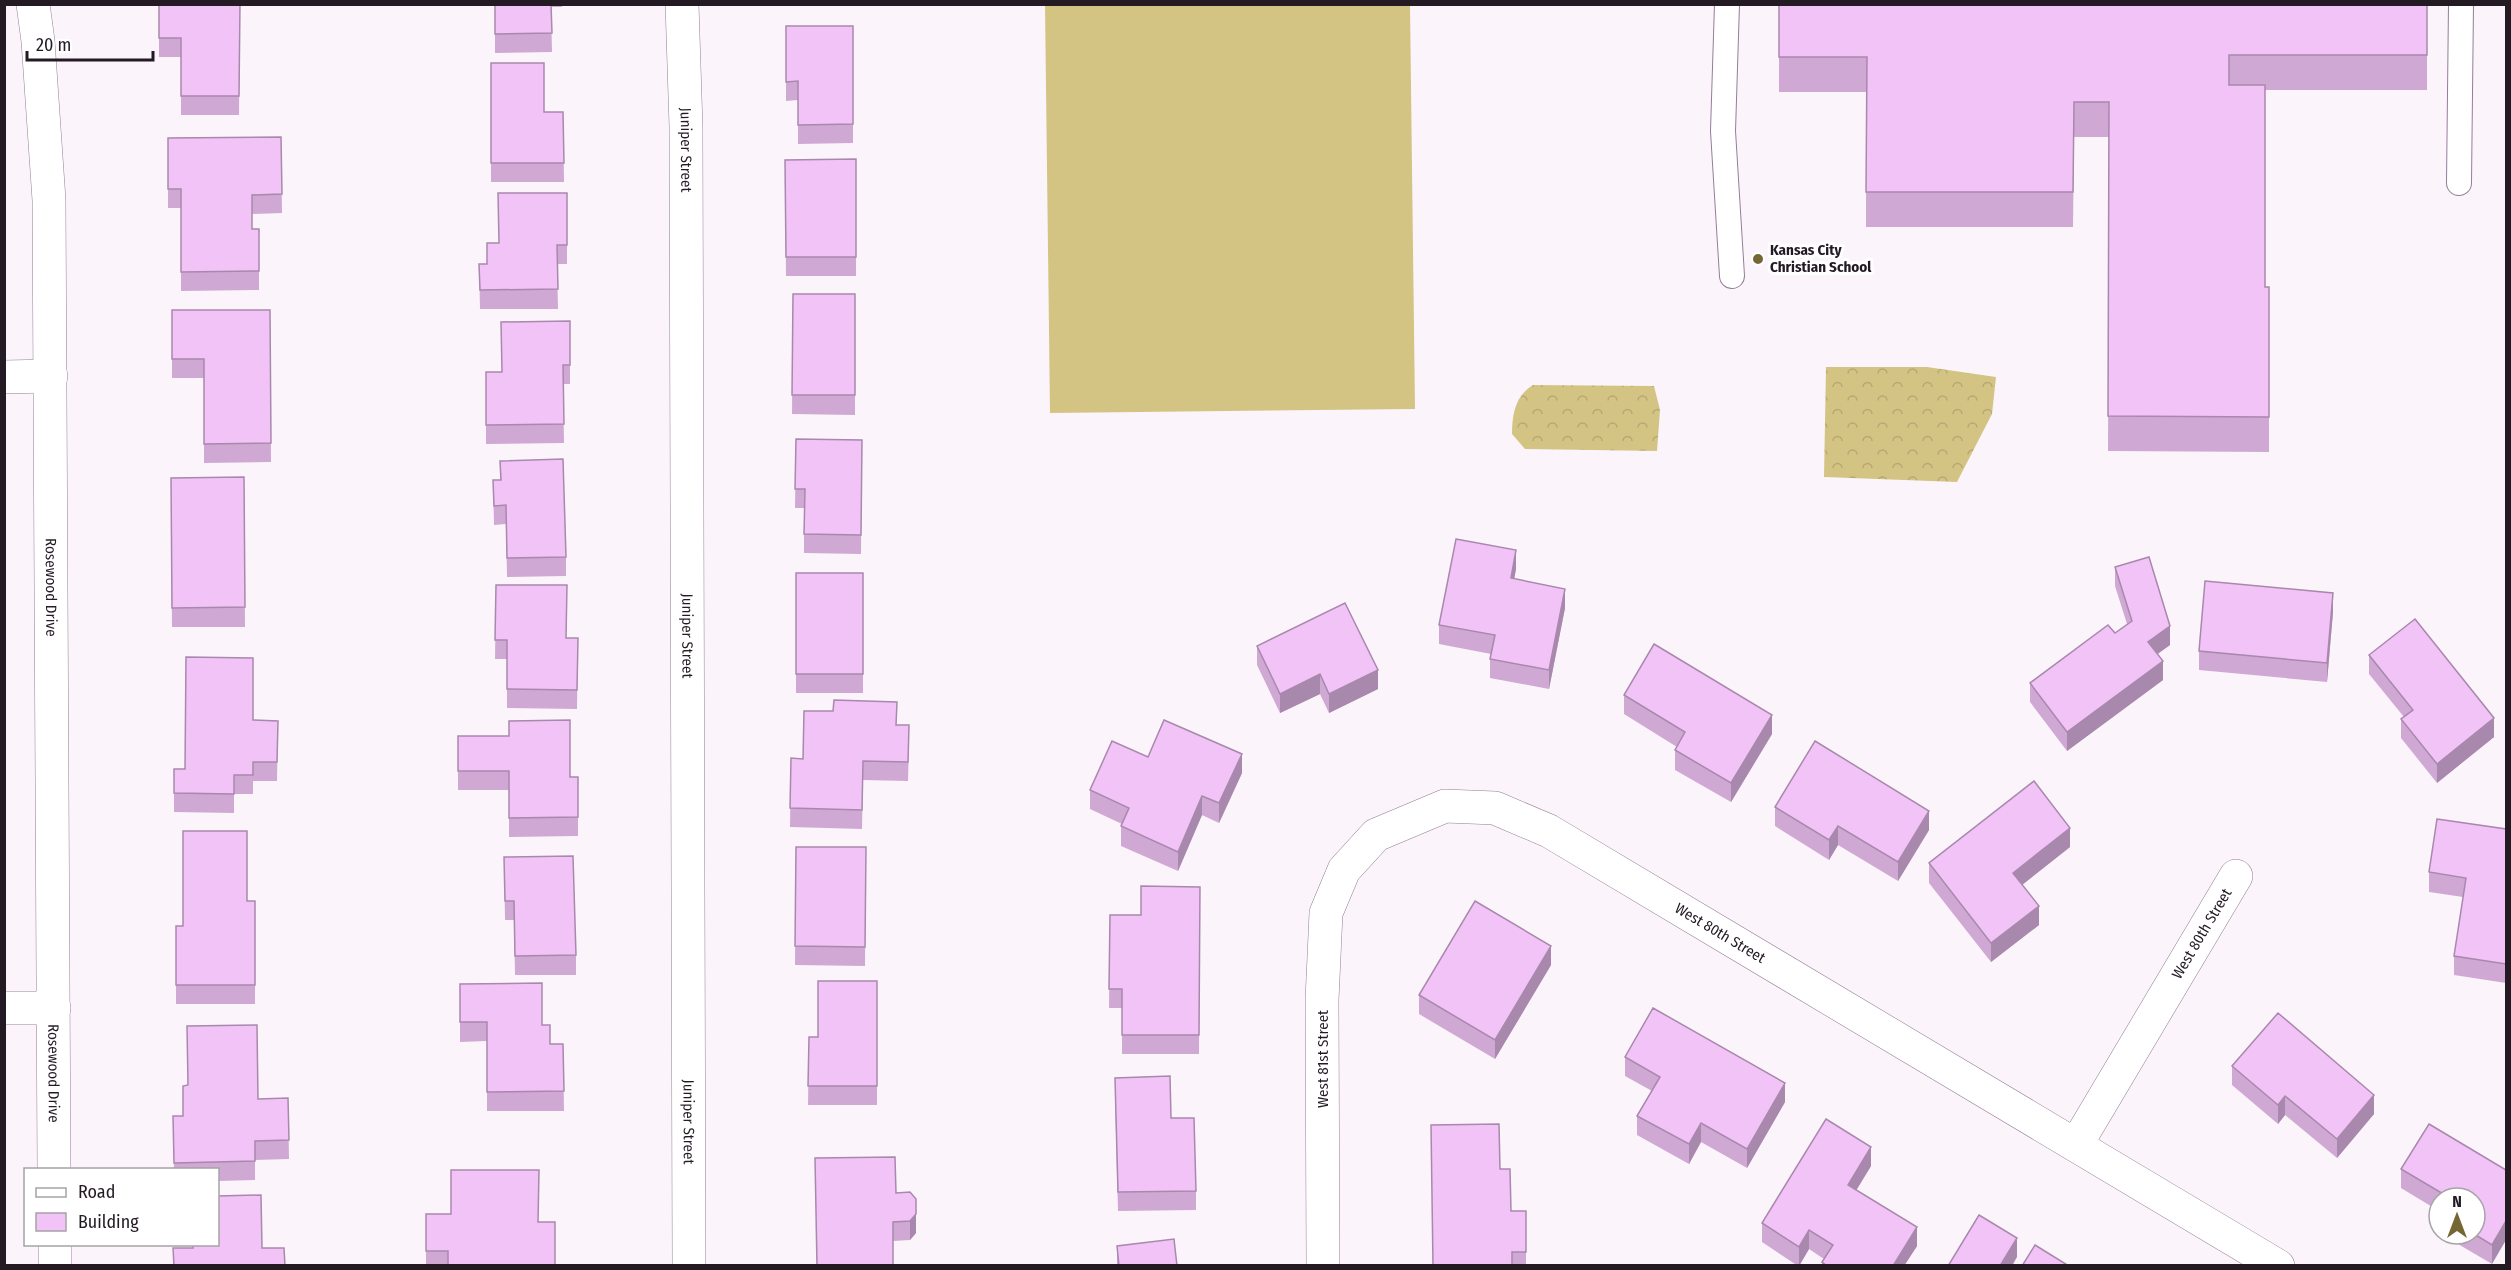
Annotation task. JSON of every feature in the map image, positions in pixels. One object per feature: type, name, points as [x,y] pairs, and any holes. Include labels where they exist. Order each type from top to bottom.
[{"type":"street","name":"Rosewood Drive","points":[[33,4],[38,41],[49,200],[54,1168]]},
{"type":"street","name":"Juniper Street","points":[[682,4],[686,139],[689,1266]]},
{"type":"street","points":[[4,377],[51,376]]},
{"type":"street","name":"West 80th Street","points":[[1353,860],[1376,835],[1445,806],[1495,808],[1549,831],[2278,1266]]},
{"type":"street","name":"West 81st Street","points":[[1323,1266],[1322,1000],[1326,913],[1344,870],[1353,860]]},
{"type":"street","name":"West 80th Street","points":[[2076,1145],[2236,876]]},
{"type":"street","points":[[4,1008],[54,1008]]},
{"type":"street","points":[[55,1246],[55,1266]]},
{"type":"lane","points":[[1727,4],[1723,131],[1732,276]]},
{"type":"lane","points":[[2459,183],[2462,4]]},
{"type":"green space","points":[[1045,5],[1410,5],[1415,409],[1050,413]]},
{"type":"green space","points":[[1826,367],[1927,367],[1996,377],[1992,414],[1957,482],[1824,477]]},
{"type":"green space","points":[[1533,385],[1654,386],[1660,410],[1657,451],[1525,449],[1512,434],[1513,420],[1518,400]]},
{"type":"building","points":[[159,4],[240,4],[239,96],[181,96],[181,38],[159,38]]},
{"type":"building","points":[[495,4],[551,4],[552,33],[495,34]]},
{"type":"building","points":[[1779,4],[2427,4],[2427,55],[2229,55],[2229,85],[2265,85],[2265,287],[2269,287],[2269,417],[2108,416],[2109,102],[2074,102],[2073,192],[1866,192],[1867,57],[1779,57]]},
{"type":"building","points":[[786,26],[853,26],[853,124],[798,125],[798,81],[786,82]]},
{"type":"building","points":[[491,63],[544,63],[544,112],[563,112],[564,163],[491,163]]},
{"type":"building","points":[[281,137],[282,194],[252,195],[252,229],[259,229],[259,271],[181,272],[181,189],[168,189],[168,138]]},
{"type":"building","points":[[856,159],[856,257],[786,257],[785,160]]},
{"type":"building","points":[[498,193],[567,193],[567,245],[557,245],[558,289],[480,290],[479,264],[487,264],[487,243],[499,243]]},
{"type":"building","points":[[793,294],[855,294],[855,395],[792,395]]},
{"type":"building","points":[[172,310],[270,310],[271,443],[204,444],[204,359],[172,359]]},
{"type":"building","points":[[570,321],[570,365],[563,365],[564,424],[486,425],[486,372],[502,372],[501,322]]},
{"type":"building","points":[[796,439],[862,440],[861,535],[804,534],[805,489],[795,489]]},
{"type":"building","points":[[563,459],[566,557],[507,558],[506,505],[494,506],[493,480],[501,480],[500,461]]},
{"type":"building","points":[[244,477],[245,607],[172,608],[171,478]]},
{"type":"building","points":[[1456,539],[1516,550],[1511,578],[1565,589],[1549,670],[1490,659],[1495,635],[1439,625]]},
{"type":"building","points":[[2149,557],[2170,626],[2148,642],[2163,661],[2067,732],[2030,683],[2108,625],[2115,633],[2132,621],[2115,567]]},
{"type":"building","points":[[796,573],[863,573],[863,674],[796,674]]},
{"type":"building","points":[[2205,581],[2333,593],[2327,663],[2199,651]]},
{"type":"building","points":[[496,585],[567,585],[566,638],[578,638],[577,690],[507,689],[507,640],[495,640]]},
{"type":"building","points":[[1345,603],[1378,670],[1329,694],[1320,674],[1280,694],[1257,646]]},
{"type":"building","points":[[2415,619],[2494,718],[2437,764],[2401,719],[2413,710],[2369,655]]},
{"type":"building","points":[[1654,644],[1772,715],[1731,783],[1675,750],[1685,732],[1624,695]]},
{"type":"building","points":[[186,657],[253,658],[253,720],[278,721],[277,762],[253,762],[253,775],[234,775],[234,794],[174,793],[174,769],[185,769]]},
{"type":"building","points":[[834,700],[897,702],[896,725],[909,725],[908,762],[863,761],[862,810],[790,808],[791,758],[803,759],[804,711],[833,711]]},
{"type":"building","points":[[570,720],[570,777],[578,777],[578,817],[509,818],[509,771],[458,771],[458,736],[509,736],[509,721]]},
{"type":"building","points":[[1164,720],[1242,754],[1219,803],[1202,796],[1178,852],[1121,826],[1129,808],[1090,790],[1112,741],[1148,757]]},
{"type":"building","points":[[1815,741],[1929,811],[1898,862],[1838,826],[1829,840],[1775,807]]},
{"type":"building","points":[[2034,781],[2070,828],[2013,873],[2039,906],[1991,943],[1929,863]]},
{"type":"building","points":[[2437,819],[2506,829],[2506,964],[2454,956],[2466,878],[2429,872]]},
{"type":"building","points":[[183,831],[247,831],[247,901],[255,901],[255,985],[176,985],[176,926],[183,926]]},
{"type":"building","points":[[796,847],[866,847],[865,947],[795,946]]},
{"type":"building","points":[[573,856],[576,955],[515,956],[514,901],[505,901],[504,857]]},
{"type":"building","points":[[1141,886],[1200,887],[1199,1035],[1122,1035],[1122,989],[1109,989],[1110,915],[1141,915]]},
{"type":"building","points":[[1475,901],[1551,946],[1495,1040],[1419,995]]},
{"type":"building","points":[[818,981],[877,981],[877,1086],[808,1086],[809,1037],[818,1037]]},
{"type":"building","points":[[542,983],[542,1025],[550,1025],[550,1044],[563,1044],[564,1091],[487,1092],[487,1022],[460,1022],[460,984]]},
{"type":"building","points":[[1653,1008],[1785,1083],[1747,1149],[1701,1123],[1689,1144],[1637,1116],[1660,1077],[1625,1057]]},
{"type":"building","points":[[2278,1013],[2374,1095],[2337,1139],[2285,1096],[2278,1105],[2232,1066]]},
{"type":"building","points":[[257,1025],[258,1099],[288,1098],[289,1140],[255,1141],[255,1161],[174,1163],[173,1116],[183,1116],[183,1086],[188,1085],[187,1026]]},
{"type":"building","points":[[1170,1076],[1171,1118],[1194,1118],[1196,1191],[1118,1192],[1115,1078]]},
{"type":"building","points":[[1826,1119],[1871,1147],[1848,1185],[1917,1227],[1893,1266],[1827,1266],[1822,1262],[1833,1245],[1809,1230],[1799,1247],[1762,1223]]},
{"type":"building","points":[[1499,1124],[1500,1169],[1510,1169],[1511,1211],[1526,1211],[1526,1252],[1512,1252],[1512,1266],[1433,1266],[1431,1125]]},
{"type":"building","points":[[2429,1124],[2506,1170],[2506,1221],[2492,1245],[2487,1242],[2487,1186],[2430,1186],[2401,1169]]},
{"type":"building","points":[[895,1157],[896,1193],[910,1192],[916,1199],[916,1214],[910,1221],[893,1222],[893,1266],[817,1266],[815,1158]]},
{"type":"building","points":[[451,1170],[539,1170],[538,1222],[555,1222],[555,1266],[448,1266],[448,1251],[426,1251],[426,1214],[451,1214]]},
{"type":"building","points":[[261,1195],[262,1248],[284,1248],[285,1266],[174,1266],[173,1248],[219,1246],[219,1196]]},
{"type":"building","points":[[1979,1215],[2017,1238],[2000,1266],[1948,1266]]},
{"type":"building","points":[[1174,1239],[1177,1266],[1119,1266],[1117,1246]]},
{"type":"building","points":[[2035,1245],[2069,1266],[2022,1266]]},
{"type":"place","name":"Kansas City Christian School","points":[[1758,259]]}]
